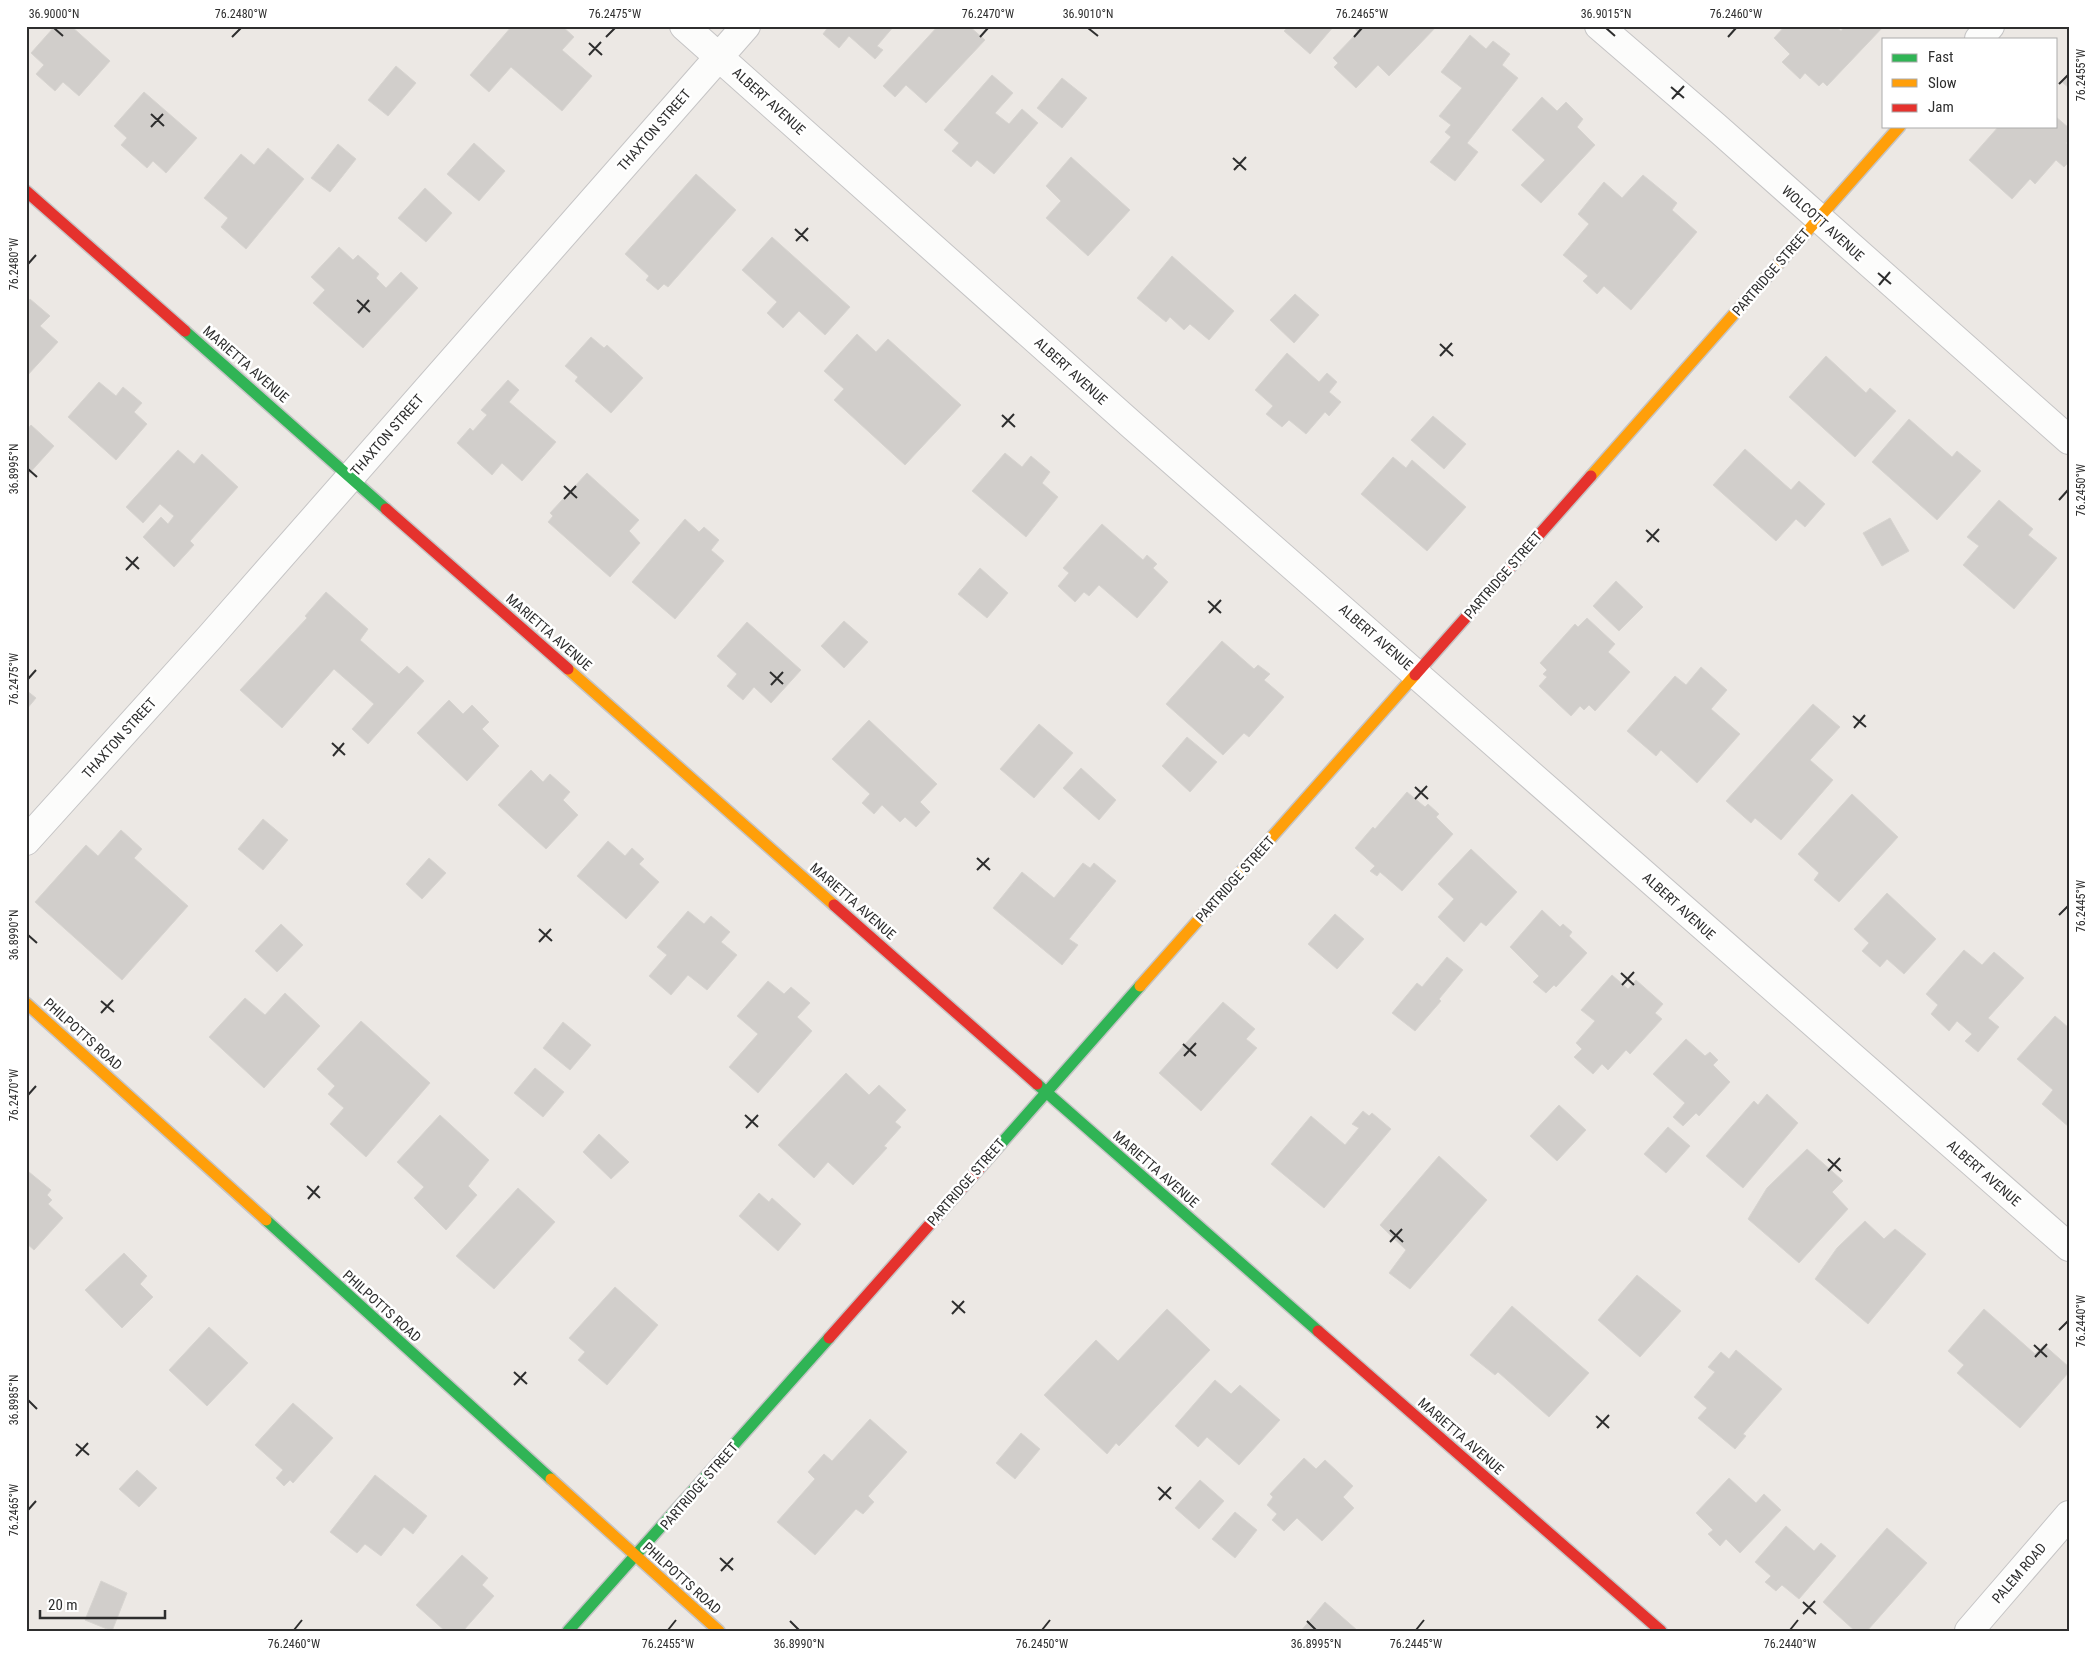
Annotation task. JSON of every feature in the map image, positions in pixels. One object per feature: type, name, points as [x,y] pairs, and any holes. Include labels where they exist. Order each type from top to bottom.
[{"type":"street","name":"ALBERT AVENUE","points":[[684,26],[1132,426],[1417,673],[1782,998],[2069,1247]]},
{"type":"street","name":"THAXTON STREET","points":[[26,841],[350,477],[746,26]]},
{"type":"street","name":"WOLCOTT AVENUE","points":[[1598,26],[1715,126],[2069,440]]},
{"type":"street","points":[[1980,38],[1990,26]]},
{"type":"street","name":"PARTRIDGE STREET","points":[[568,1631],[636,1557],[1898,128]]},
{"type":"street","name":"MARIETTA AVENUE","points":[[26,191],[1046,1092],[1661,1631]]},
{"type":"street","name":"PHILPOTTS ROAD","points":[[26,1003],[719,1631]]},
{"type":"street","name":"PALEM ROAD","points":[[1969,1631],[2069,1515]]},
{"type":"building","points":[[55,26],[71,26],[110,61],[79,96],[63,82],[55,91],[36,74],[44,65],[31,53]]},
{"type":"building","points":[[512,26],[562,26],[574,37],[562,50],[592,76],[562,111],[511,67],[489,92],[470,75]]},
{"type":"building","points":[[829,26],[894,26],[877,46],[883,50],[875,59],[849,36],[839,48],[823,34]]},
{"type":"building","points":[[938,26],[969,26],[985,40],[926,103],[906,85],[895,97],[883,86]]},
{"type":"building","points":[[1289,26],[1334,26],[1310,54],[1284,31]]},
{"type":"building","points":[[1353,26],[1437,26],[1389,76],[1378,65],[1356,88],[1334,67],[1338,63],[1333,58],[1358,32]]},
{"type":"building","points":[[1785,26],[1835,26],[1841,31],[1845,26],[1884,26],[1827,86],[1823,82],[1819,86],[1805,73],[1800,79],[1782,62],[1790,54],[1774,38]]},
{"type":"building","points":[[1470,35],[1486,49],[1493,41],[1510,54],[1502,65],[1518,78],[1467,143],[1478,152],[1455,181],[1430,162],[1451,137],[1445,132],[1451,125],[1439,116],[1462,88],[1441,72]]},
{"type":"building","points":[[396,66],[416,83],[388,116],[368,100]]},
{"type":"building","points":[[992,75],[1013,93],[995,113],[1009,124],[1022,109],[1038,123],[994,174],[977,160],[971,167],[952,151],[959,143],[944,130]]},
{"type":"building","points":[[2069,75],[2069,88],[2062,82]]},
{"type":"building","points":[[1062,78],[1087,98],[1062,128],[1037,108]]},
{"type":"building","points":[[144,92],[197,138],[166,173],[153,161],[147,168],[121,145],[127,138],[114,126]]},
{"type":"building","points":[[1542,97],[1557,111],[1566,102],[1583,119],[1577,127],[1595,145],[1541,203],[1521,185],[1545,160],[1512,130]]},
{"type":"building","points":[[2058,119],[2069,128],[2069,140],[2066,143],[2069,146],[2069,162],[2064,167],[2056,160],[2035,184],[2030,179],[2012,199],[1969,160],[1997,128],[2058,128]]},
{"type":"building","points":[[474,143],[505,171],[479,201],[447,174]]},
{"type":"building","points":[[338,144],[356,159],[330,192],[311,178]]},
{"type":"building","points":[[268,148],[304,179],[246,249],[221,227],[228,218],[204,198],[241,154],[254,165]]},
{"type":"building","points":[[1071,157],[1130,210],[1088,256],[1046,218],[1061,201],[1046,186]]},
{"type":"building","points":[[696,174],[736,210],[668,287],[664,284],[658,290],[646,280],[649,276],[625,254]]},
{"type":"building","points":[[1643,175],[1677,203],[1672,210],[1697,232],[1631,310],[1604,286],[1597,294],[1583,281],[1588,276],[1563,255],[1589,224],[1578,214],[1604,182],[1622,198]]},
{"type":"building","points":[[425,188],[452,213],[426,242],[398,218]]},
{"type":"building","points":[[772,237],[850,307],[825,335],[799,311],[783,328],[767,313],[777,302],[742,270]]},
{"type":"building","points":[[339,247],[353,260],[358,255],[379,274],[376,278],[386,288],[401,272],[418,288],[363,348],[313,303],[325,290],[311,277]]},
{"type":"building","points":[[1172,256],[1234,311],[1209,340],[1190,324],[1184,330],[1170,317],[1166,322],[1137,298]]},
{"type":"building","points":[[1295,294],[1319,315],[1294,343],[1270,320]]},
{"type":"building","points":[[30,299],[50,316],[40,326],[58,342],[26,377],[26,304]]},
{"type":"building","points":[[857,334],[876,352],[888,339],[961,405],[905,465],[834,400],[844,389],[824,371]]},
{"type":"building","points":[[591,337],[604,348],[607,345],[643,378],[611,413],[575,381],[578,377],[565,366]]},
{"type":"building","points":[[1287,353],[1319,382],[1327,373],[1337,382],[1329,392],[1341,402],[1329,416],[1325,412],[1306,434],[1289,420],[1282,427],[1266,414],[1273,406],[1255,390]]},
{"type":"building","points":[[1826,356],[1866,393],[1870,388],[1896,411],[1855,457],[1789,397]]},
{"type":"building","points":[[508,380],[519,390],[509,402],[556,442],[522,481],[502,463],[492,475],[457,443],[470,428],[473,431],[487,415],[481,410]]},
{"type":"building","points":[[99,382],[116,396],[123,387],[142,403],[134,412],[147,424],[116,460],[68,417]]},
{"type":"building","points":[[1433,416],[1466,444],[1444,469],[1411,440]]},
{"type":"building","points":[[1909,419],[1952,457],[1957,451],[1981,471],[1937,520],[1872,462]]},
{"type":"building","points":[[31,425],[54,446],[26,477],[26,431]]},
{"type":"building","points":[[1745,449],[1791,490],[1799,481],[1825,504],[1805,527],[1796,519],[1776,541],[1713,485]]},
{"type":"building","points":[[178,450],[194,464],[202,454],[238,487],[190,541],[194,545],[174,567],[143,537],[161,517],[168,524],[174,516],[160,504],[143,523],[126,507]]},
{"type":"building","points":[[1005,453],[1022,467],[1031,456],[1050,472],[1042,483],[1058,497],[1026,537],[972,491]]},
{"type":"building","points":[[1393,457],[1406,468],[1412,460],[1466,507],[1427,551],[1361,494]]},
{"type":"building","points":[[587,473],[639,520],[629,531],[640,543],[610,577],[548,522],[553,516],[550,513]]},
{"type":"building","points":[[1999,500],[2033,529],[2028,535],[2057,558],[2014,609],[1963,565],[1979,546],[1967,537]]},
{"type":"building","points":[[1890,518],[1909,551],[1882,566],[1863,533]]},
{"type":"building","points":[[685,519],[699,532],[704,527],[719,540],[711,550],[724,561],[675,619],[632,582]]},
{"type":"building","points":[[1102,524],[1143,560],[1147,555],[1157,564],[1153,568],[1168,582],[1137,618],[1099,585],[1089,596],[1084,592],[1075,602],[1058,586],[1069,573],[1063,568]]},
{"type":"building","points":[[980,568],[1008,593],[987,618],[958,594]]},
{"type":"building","points":[[1616,581],[1643,607],[1619,631],[1593,606]]},
{"type":"building","points":[[326,592],[368,629],[360,640],[399,674],[407,666],[424,681],[368,744],[352,729],[374,704],[334,669],[282,728],[240,690],[307,618],[305,616]]},
{"type":"building","points":[[1587,618],[1615,644],[1608,652],[1630,672],[1595,711],[1589,705],[1584,710],[1580,706],[1571,716],[1539,686],[1547,677],[1543,674],[1547,670],[1540,663],[1575,624],[1578,627]]},
{"type":"building","points":[[844,621],[868,642],[844,668],[821,646]]},
{"type":"building","points":[[747,622],[801,670],[771,703],[754,687],[743,700],[727,686],[737,674],[717,656]]},
{"type":"building","points":[[1222,641],[1254,669],[1258,665],[1270,674],[1264,680],[1284,697],[1249,737],[1244,733],[1223,755],[1166,704]]},
{"type":"building","points":[[1701,667],[1727,690],[1711,709],[1740,734],[1697,783],[1661,750],[1656,756],[1627,731],[1675,676],[1686,685]]},
{"type":"building","points":[[26,690],[36,698],[26,710]]},
{"type":"building","points":[[449,700],[463,714],[472,705],[489,722],[482,729],[499,746],[467,781],[417,733]]},
{"type":"building","points":[[1813,704],[1840,727],[1810,760],[1833,780],[1781,840],[1755,818],[1751,823],[1726,801]]},
{"type":"building","points":[[869,720],[937,784],[920,802],[930,812],[916,827],[905,817],[900,822],[882,805],[874,814],[862,803],[870,794],[832,759]]},
{"type":"building","points":[[1039,724],[1073,753],[1034,798],[1000,769]]},
{"type":"building","points":[[1187,737],[1217,762],[1190,792],[1162,766]]},
{"type":"building","points":[[1081,768],[1116,800],[1099,820],[1063,788]]},
{"type":"building","points":[[531,770],[543,782],[550,774],[570,792],[563,800],[578,815],[546,849],[498,805]]},
{"type":"building","points":[[1407,792],[1425,807],[1428,804],[1439,814],[1436,817],[1453,834],[1402,891],[1380,872],[1377,876],[1370,871],[1375,866],[1355,848],[1373,827],[1375,829]]},
{"type":"building","points":[[1852,794],[1898,837],[1839,902],[1814,880],[1819,873],[1798,854]]},
{"type":"building","points":[[263,819],[288,840],[263,870],[238,849]]},
{"type":"building","points":[[121,830],[142,849],[134,858],[188,906],[122,980],[35,902],[86,845],[98,856]]},
{"type":"building","points":[[608,841],[625,856],[632,848],[644,859],[639,864],[659,882],[626,919],[577,876]]},
{"type":"building","points":[[1471,849],[1517,892],[1486,926],[1481,922],[1464,942],[1438,917],[1454,899],[1438,884]]},
{"type":"building","points":[[429,858],[446,873],[422,899],[406,884]]},
{"type":"building","points":[[1083,863],[1090,868],[1094,863],[1116,881],[1069,939],[1078,945],[1062,965],[993,908],[1022,872],[1054,898]]},
{"type":"building","points":[[1887,893],[1936,939],[1904,974],[1887,959],[1880,967],[1862,951],[1869,943],[1854,929]]},
{"type":"building","points":[[1542,910],[1560,927],[1563,924],[1572,932],[1569,936],[1587,953],[1556,987],[1554,985],[1546,993],[1533,982],[1539,976],[1510,947]]},
{"type":"building","points":[[688,911],[704,924],[711,916],[730,932],[721,942],[737,955],[707,990],[688,975],[671,995],[649,976],[667,955],[657,947]]},
{"type":"building","points":[[1335,914],[1364,939],[1337,969],[1308,944]]},
{"type":"building","points":[[281,924],[303,945],[277,972],[255,951]]},
{"type":"building","points":[[1964,950],[1982,965],[1994,952],[2024,978],[1988,1018],[1999,1027],[1978,1052],[1965,1041],[1972,1034],[1957,1021],[1949,1031],[1931,1014],[1938,1005],[1926,994]]},
{"type":"building","points":[[1447,957],[1463,970],[1439,999],[1441,1001],[1415,1031],[1392,1013],[1417,983],[1422,987]]},
{"type":"building","points":[[1612,975],[1628,989],[1636,980],[1663,1004],[1655,1013],[1662,1019],[1630,1054],[1626,1050],[1608,1070],[1602,1064],[1593,1074],[1574,1057],[1582,1049],[1576,1043],[1595,1021],[1581,1010]]},
{"type":"building","points":[[768,981],[784,994],[791,987],[810,1003],[797,1017],[812,1031],[758,1093],[729,1067],[758,1034],[737,1016]]},
{"type":"building","points":[[285,993],[320,1026],[264,1088],[209,1037],[245,998],[265,1015]]},
{"type":"building","points":[[1223,1002],[1255,1029],[1246,1039],[1257,1048],[1201,1111],[1159,1073]]},
{"type":"building","points":[[2055,1016],[2069,1028],[2069,1127],[2042,1104],[2053,1090],[2017,1059]]},
{"type":"building","points":[[361,1021],[430,1083],[366,1157],[330,1124],[344,1108],[328,1094],[335,1086],[317,1069]]},
{"type":"building","points":[[563,1022],[591,1045],[570,1070],[543,1048]]},
{"type":"building","points":[[1686,1039],[1705,1056],[1710,1052],[1718,1060],[1713,1065],[1730,1082],[1699,1116],[1696,1113],[1683,1126],[1673,1117],[1685,1103],[1653,1074]]},
{"type":"building","points":[[535,1068],[564,1092],[543,1117],[514,1093]]},
{"type":"building","points":[[846,1073],[869,1095],[879,1085],[906,1110],[895,1122],[901,1127],[884,1146],[887,1148],[853,1185],[828,1162],[814,1178],[778,1145]]},
{"type":"building","points":[[1767,1094],[1798,1123],[1743,1188],[1706,1156],[1754,1101],[1758,1105]]},
{"type":"building","points":[[1559,1105],[1586,1130],[1557,1161],[1530,1136]]},
{"type":"building","points":[[1363,1111],[1369,1116],[1372,1113],[1391,1129],[1324,1208],[1271,1164],[1311,1116],[1345,1145],[1359,1128],[1352,1124]]},
{"type":"building","points":[[440,1115],[489,1160],[468,1186],[477,1195],[446,1230],[414,1198],[424,1187],[397,1162]]},
{"type":"building","points":[[1668,1127],[1690,1146],[1666,1173],[1644,1154]]},
{"type":"building","points":[[599,1134],[629,1162],[611,1179],[583,1152]]},
{"type":"building","points":[[1807,1149],[1843,1181],[1832,1192],[1848,1209],[1799,1263],[1748,1219],[1767,1188]]},
{"type":"building","points":[[1439,1156],[1487,1200],[1410,1289],[1389,1273],[1406,1250],[1380,1225]]},
{"type":"building","points":[[29,1172],[51,1190],[47,1195],[52,1200],[48,1204],[63,1218],[34,1250],[26,1243],[26,1175]]},
{"type":"building","points":[[518,1188],[555,1222],[494,1289],[456,1256]]},
{"type":"building","points":[[759,1193],[769,1202],[772,1198],[801,1224],[778,1251],[739,1216]]},
{"type":"building","points":[[1865,1221],[1884,1239],[1895,1229],[1926,1254],[1868,1324],[1815,1279],[1837,1248]]},
{"type":"building","points":[[124,1253],[147,1276],[140,1284],[153,1297],[122,1328],[85,1290]]},
{"type":"building","points":[[1637,1275],[1681,1311],[1640,1357],[1598,1320]]},
{"type":"building","points":[[615,1287],[658,1325],[607,1385],[578,1360],[585,1352],[569,1338]]},
{"type":"building","points":[[1512,1306],[1589,1373],[1549,1417],[1498,1372],[1495,1375],[1470,1355]]},
{"type":"building","points":[[1167,1309],[1210,1350],[1119,1446],[1116,1443],[1107,1454],[1044,1395],[1096,1340],[1118,1361]]},
{"type":"building","points":[[1984,1309],[2035,1354],[2044,1345],[2069,1367],[2069,1372],[2020,1428],[1957,1373],[1964,1365],[1948,1351]]},
{"type":"building","points":[[209,1327],[248,1363],[207,1406],[169,1370]]},
{"type":"building","points":[[1736,1350],[1782,1389],[1743,1434],[1746,1436],[1735,1449],[1698,1418],[1707,1408],[1694,1397],[1715,1372],[1708,1367],[1721,1352],[1729,1359]]},
{"type":"building","points":[[1215,1380],[1231,1394],[1240,1385],[1280,1420],[1239,1465],[1207,1437],[1198,1447],[1175,1426]]},
{"type":"building","points":[[293,1403],[333,1438],[293,1483],[290,1480],[284,1486],[276,1478],[283,1470],[255,1445]]},
{"type":"building","points":[[870,1419],[907,1452],[868,1496],[874,1502],[863,1514],[856,1509],[815,1555],[777,1522],[815,1479],[808,1472],[824,1454],[832,1461]]},
{"type":"building","points":[[1021,1433],[1040,1449],[1015,1479],[996,1463]]},
{"type":"building","points":[[1304,1458],[1316,1469],[1325,1460],[1353,1486],[1343,1497],[1354,1508],[1322,1541],[1297,1518],[1284,1531],[1272,1520],[1277,1514],[1267,1505],[1273,1497],[1270,1494]]},
{"type":"building","points":[[137,1470],[157,1488],[139,1507],[119,1489]]},
{"type":"building","points":[[375,1475],[427,1516],[413,1534],[404,1527],[381,1556],[365,1544],[357,1553],[330,1532]]},
{"type":"building","points":[[1729,1478],[1756,1503],[1764,1494],[1781,1510],[1740,1553],[1726,1539],[1720,1546],[1708,1534],[1713,1530],[1696,1513]]},
{"type":"building","points":[[1200,1480],[1224,1501],[1199,1529],[1175,1508]]},
{"type":"building","points":[[1235,1512],[1257,1530],[1235,1558],[1212,1539]]},
{"type":"building","points":[[1786,1526],[1814,1551],[1821,1543],[1836,1556],[1799,1599],[1782,1585],[1776,1591],[1765,1582],[1771,1576],[1755,1562]]},
{"type":"building","points":[[1887,1528],[1927,1563],[1867,1631],[1855,1631],[1823,1602]]},
{"type":"building","points":[[462,1555],[488,1578],[482,1585],[494,1596],[463,1631],[445,1631],[416,1605]]},
{"type":"building","points":[[101,1581],[127,1593],[112,1631],[85,1620]]},
{"type":"building","points":[[1325,1602],[1358,1631],[1301,1631]]},
{"type":"traffic: fast","points":[[185,331],[386,509]]},
{"type":"traffic: fast","points":[[985,1162],[1140,986]]},
{"type":"traffic: fast","points":[[1037,1084],[1318,1331]]},
{"type":"traffic: fast","points":[[266,1220],[551,1479]]},
{"type":"traffic: fast","points":[[568,1631],[829,1338]]},
{"type":"traffic: slow","points":[[1591,476],[1898,128]]},
{"type":"traffic: slow","points":[[568,669],[834,905]]},
{"type":"traffic: slow","points":[[1140,986],[1415,675]]},
{"type":"traffic: slow","points":[[26,1003],[266,1220]]},
{"type":"traffic: slow","points":[[551,1479],[719,1631]]},
{"type":"traffic: jam","points":[[26,191],[185,331]]},
{"type":"traffic: jam","points":[[1415,675],[1591,476]]},
{"type":"traffic: jam","points":[[386,509],[568,669]]},
{"type":"traffic: jam","points":[[834,905],[1037,1084]]},
{"type":"traffic: jam","points":[[829,1338],[985,1162]]},
{"type":"traffic: jam","points":[[1318,1331],[1661,1631]]}]
